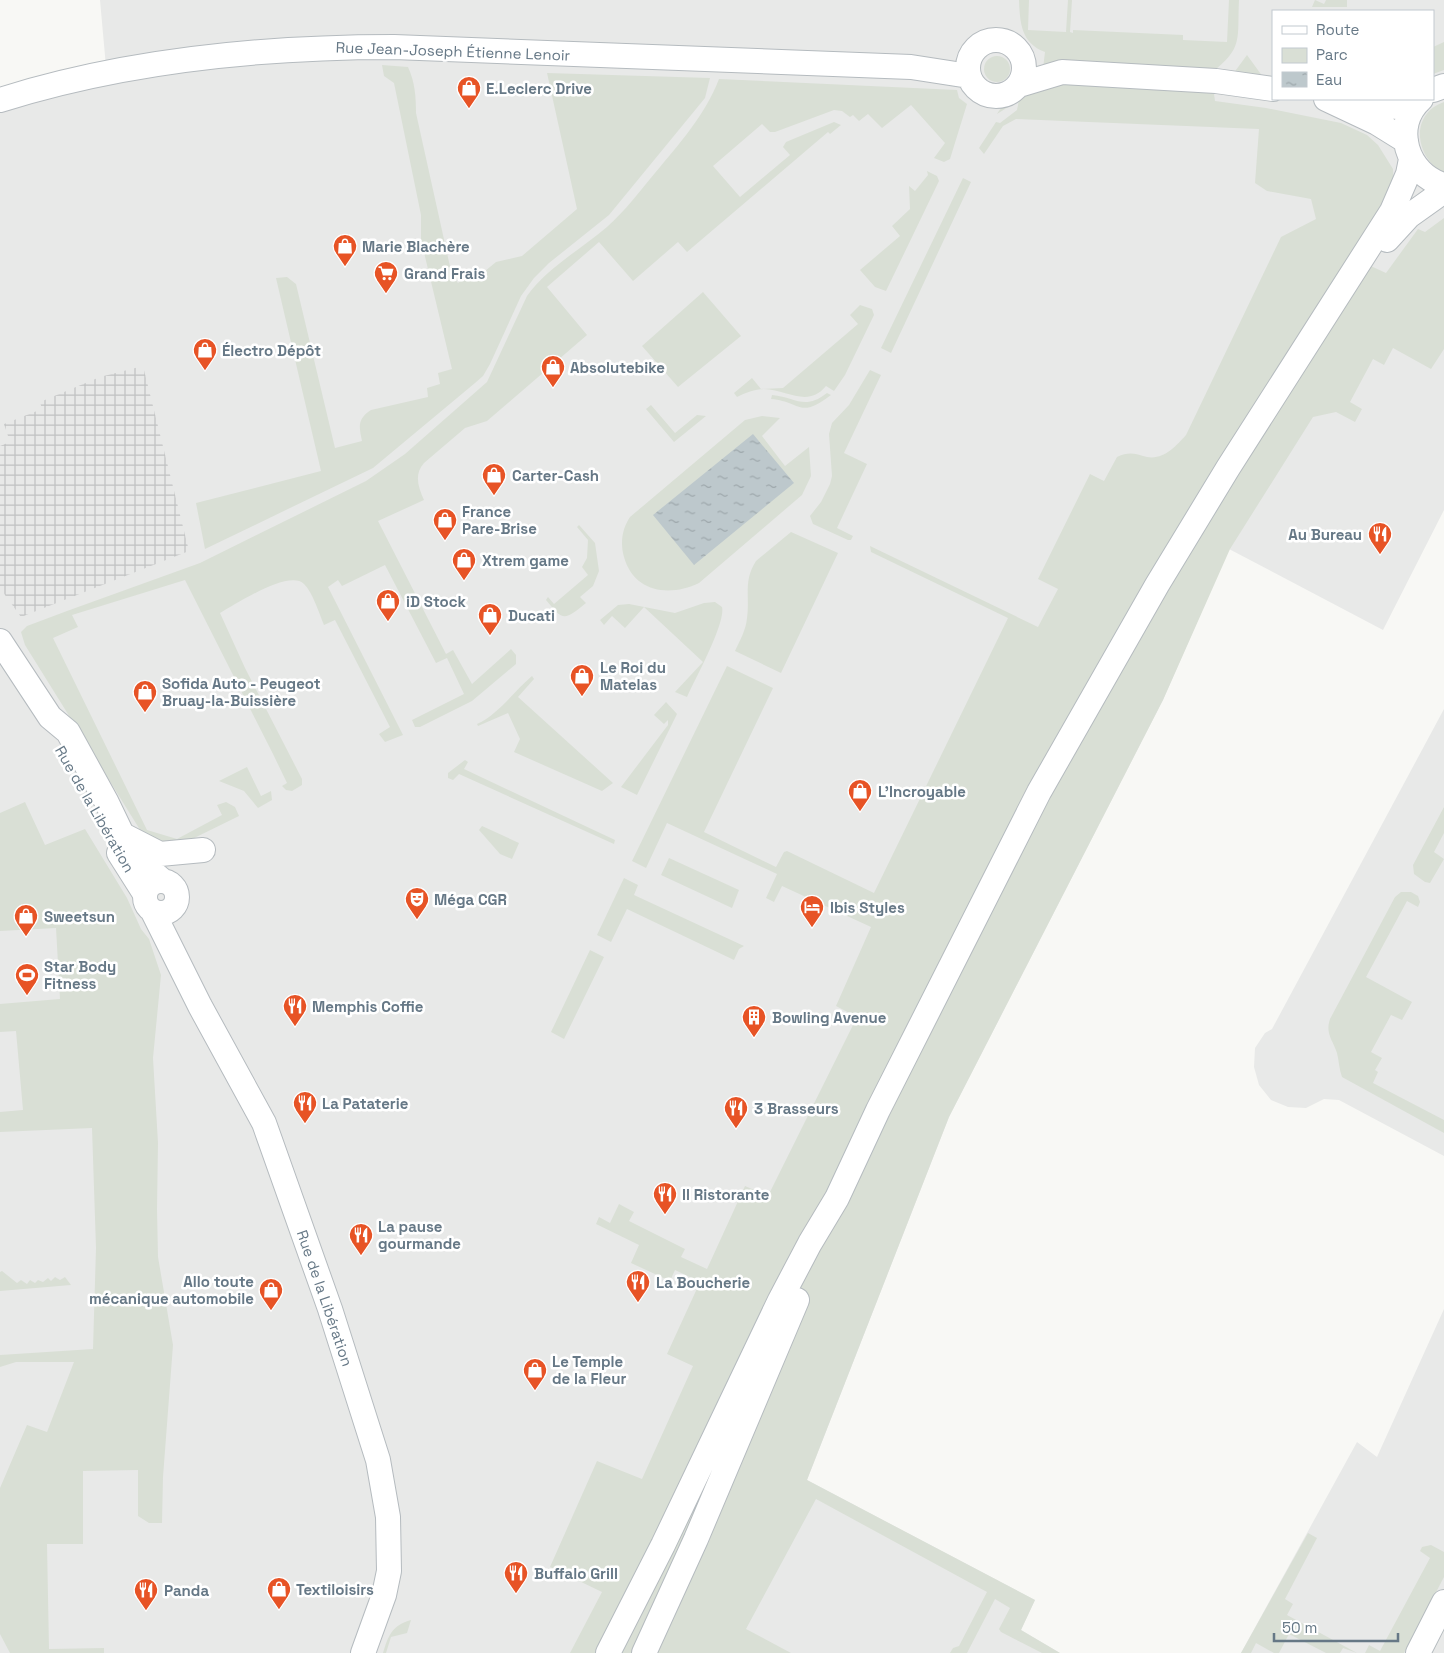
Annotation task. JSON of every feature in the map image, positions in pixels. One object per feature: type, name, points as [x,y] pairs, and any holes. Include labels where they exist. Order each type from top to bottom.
[{"type":"main road","points":[[910,67],[974,50],[987,41],[1003,40],[1017,48],[1021,54],[1024,76],[1019,85]]},
{"type":"main road","name":"Rue Jean-Joseph Étienne Lenoir","points":[[0,100],[66,82],[132,69],[200,58],[326,47],[394,46],[910,67]]},
{"type":"main road","points":[[974,50],[968,62],[969,76],[973,85],[987,95],[1004,96],[1019,85],[1062,72],[1216,81],[1272,89]]},
{"type":"main road","points":[[1021,54],[1039,60],[1062,72]]},
{"type":"main road","points":[[910,67],[969,76]]},
{"type":"main road","points":[[1330,100],[1377,123],[1408,150],[1423,175],[1444,185]]},
{"type":"main road","points":[[1336,100],[1388,107],[1406,106],[1418,100]]},
{"type":"main road","points":[[644,1653],[723,1477],[820,1247],[837,1198],[878,1110],[1043,784],[1157,584],[1228,468],[1312,339],[1324,315],[1392,211],[1408,174],[1406,127],[1410,113],[1421,100]]},
{"type":"main road","points":[[1312,339],[1330,318],[1390,236],[1409,216],[1444,191]]},
{"type":"main road","name":"Rue de la Libération","points":[[0,641],[55,721],[68,732],[106,801],[154,896],[167,944],[179,962],[200,1006],[264,1123],[330,1309],[378,1460],[389,1526],[389,1571],[384,1595],[363,1653]]},
{"type":"main road","name":"Rue de la Libération","points":[[55,721],[55,739],[154,896],[166,913],[176,905],[179,962]]},
{"type":"main road","points":[[121,834],[160,854],[203,850]]},
{"type":"main road","points":[[608,1653],[663,1545],[780,1300],[810,1243],[837,1198]]},
{"type":"main road","points":[[1418,1653],[1444,1602]]},
{"type":"shaded area","points":[[100,0],[1444,0],[1444,510],[1383,630],[1229,549],[1163,700],[949,1117],[807,1480],[1035,1600],[1021,1630],[1060,1653],[0,1653],[0,105],[107,78]]},
{"type":"shaded area","points":[[143,366],[189,551],[21,617],[0,588],[0,446],[10,442],[4,424],[42,409],[40,402],[100,377]]},
{"type":"shaded area","points":[[1444,709],[1444,1156],[1339,1100],[1324,1099],[1306,1108],[1288,1107],[1271,1100],[1259,1085],[1254,1067],[1255,1048],[1265,1033],[1272,1029]]},
{"type":"shaded area","points":[[1444,1309],[1444,1653],[1241,1653],[1357,1442],[1377,1457]]},
{"type":"green space","points":[[1019,0],[1029,0],[1028,30],[1066,32],[1068,0],[1072,0],[1070,32],[1073,33],[1073,30],[1183,35],[1183,40],[1227,42],[1229,0],[1239,0],[1237,42],[1229,57],[1211,73],[1215,101],[1266,108],[1341,123],[1367,135],[1378,145],[1393,169],[1394,191],[1351,257],[1386,273],[1418,229],[1425,232],[1444,218],[1444,349],[1431,369],[1393,348],[1384,365],[1373,359],[1350,402],[1362,409],[1355,422],[1336,412],[1313,417],[1230,549],[1163,700],[949,1117],[807,1480],[1035,1600],[1021,1630],[1060,1653],[1042,1653],[1001,1632],[999,1629],[1010,1608],[995,1599],[967,1653],[950,1653],[953,1648],[959,1646],[987,1592],[816,1499],[746,1629],[791,1653],[570,1653],[602,1592],[550,1567],[597,1461],[642,1479],[693,1366],[667,1354],[700,1282],[675,1270],[670,1281],[631,1263],[639,1245],[596,1224],[599,1217],[610,1223],[619,1204],[634,1212],[629,1221],[685,1249],[681,1257],[707,1269],[745,1186],[768,1196],[857,1017],[836,1006],[871,927],[782,886],[774,902],[766,898],[777,874],[667,823],[646,868],[632,861],[727,666],[773,688],[704,832],[776,867],[784,852],[787,851],[874,893],[1008,618],[871,552],[870,546],[1038,627],[1058,589],[1038,579],[1090,474],[1104,481],[1117,457],[1129,454],[1147,457],[1159,456],[1178,444],[1186,435],[1281,237],[1316,219],[1311,199],[1267,191],[1255,183],[1259,129],[1016,119],[1003,126],[984,154],[979,148],[996,122],[1000,123],[1017,110],[1019,100],[997,114],[1005,104],[1016,96],[1041,85],[1045,52],[1037,48],[1026,38],[1021,24]]},
{"type":"green space","points":[[1315,0],[1324,4],[1326,0],[1347,0],[1347,7],[1312,7]]},
{"type":"green space","points":[[1444,42],[1444,70],[1434,74],[1434,47]]},
{"type":"green space","points":[[1247,55],[1263,77],[1233,74]]},
{"type":"green space","points":[[997,56],[1006,60],[1010,69],[1006,78],[997,82],[988,78],[984,69],[988,60]]},
{"type":"green space","points":[[382,65],[408,67],[412,78],[415,90],[416,113],[451,271],[460,270],[453,277],[458,283],[467,275],[473,281],[496,262],[522,256],[577,209],[547,73],[710,78],[705,98],[609,215],[549,263],[534,278],[521,296],[483,376],[373,468],[205,549],[196,503],[321,471],[276,278],[287,277],[296,284],[335,448],[362,441],[360,424],[366,413],[371,410],[428,397],[427,388],[440,384],[438,373],[452,369],[421,240],[421,215],[394,83],[384,76]]},
{"type":"green space","points":[[719,79],[957,90],[959,98],[967,104],[950,159],[944,162],[934,158],[945,143],[911,105],[882,128],[868,114],[859,121],[853,115],[850,117],[842,111],[834,110],[775,132],[770,132],[762,124],[713,166],[740,197],[790,155],[783,147],[786,142],[834,122],[841,125],[830,134],[828,132],[687,252],[678,242],[633,281],[599,242],[547,287],[587,335],[487,421],[465,428],[424,463],[419,472],[418,481],[424,500],[378,521],[446,654],[453,650],[472,684],[511,649],[516,655],[516,664],[472,701],[420,727],[415,727],[412,720],[464,694],[447,658],[436,663],[385,565],[342,586],[338,580],[328,587],[403,735],[385,742],[379,734],[390,727],[335,620],[324,625],[310,593],[304,584],[297,581],[275,584],[262,590],[220,613],[245,668],[302,779],[302,785],[292,791],[286,790],[282,786],[287,783],[185,580],[72,615],[78,627],[53,638],[147,830],[177,839],[222,815],[217,805],[226,802],[235,807],[239,816],[186,842],[161,842],[142,833],[25,645],[21,632],[27,626],[200,563],[366,481],[405,454],[487,382],[527,296],[545,276],[607,227],[626,208],[674,151],[699,117]]},
{"type":"green space","points":[[1444,102],[1444,173],[1434,166],[1427,157],[1422,147],[1420,136],[1425,116],[1433,108]]},
{"type":"green space","points":[[927,171],[937,176],[939,181],[886,291],[875,287],[860,270],[900,236],[892,226],[910,209],[909,186],[915,191],[928,175]]},
{"type":"green space","points":[[963,178],[971,182],[891,353],[881,348]]},
{"type":"green space","points":[[703,292],[741,336],[678,387],[642,346]]},
{"type":"green space","points":[[860,305],[872,309],[874,315],[845,375],[834,391],[826,386],[812,396],[805,397],[764,389],[737,397],[734,393],[752,378],[761,389],[783,388],[858,324],[850,315]]},
{"type":"green space","points":[[870,370],[881,375],[844,453],[867,464],[837,528],[853,536],[851,540],[848,540],[813,524],[810,516],[821,502],[832,476],[829,434],[832,423],[849,405]]},
{"type":"green space","points":[[827,393],[831,395],[806,408],[781,400],[771,399],[772,395],[806,402]]},
{"type":"green space","points":[[651,405],[675,433],[697,415],[706,416],[674,442],[646,409]]},
{"type":"green space","points":[[762,416],[780,418],[762,436],[785,466],[809,447],[811,476],[802,495],[699,583],[676,590],[654,589],[644,585],[629,569],[624,557],[622,541],[630,517],[745,420]]},
{"type":"green space","points":[[579,525],[595,543],[599,571],[593,586],[580,597],[586,603],[573,613],[564,616],[556,612],[546,600],[548,597],[554,604],[588,575],[582,567],[587,558],[588,540],[577,527]]},
{"type":"green space","points":[[791,532],[838,553],[781,673],[735,651],[746,622],[748,582],[752,568],[756,561]]},
{"type":"green space","points":[[715,602],[722,607],[722,615],[715,638],[687,697],[675,692],[703,662],[644,607],[625,628],[612,616],[604,625],[600,620],[618,605],[629,604],[675,613],[704,603]]},
{"type":"green space","points":[[532,676],[534,679],[518,697],[613,783],[602,791],[514,752],[520,739],[508,713],[478,726],[477,724],[499,709]]},
{"type":"green space","points":[[666,702],[677,714],[637,795],[621,787],[668,725],[668,720],[664,724],[654,715]]},
{"type":"green space","points":[[465,760],[468,762],[464,769],[615,840],[614,844],[459,774],[453,780],[448,778],[448,773]]},
{"type":"green space","points":[[247,767],[261,796],[271,791],[272,800],[258,808],[244,791],[219,781]]},
{"type":"green space","points":[[25,802],[45,845],[85,829],[127,898],[141,929],[149,939],[161,975],[153,1058],[158,1143],[158,1257],[173,1345],[163,1477],[162,1523],[149,1523],[138,1516],[138,1470],[83,1471],[83,1544],[47,1544],[49,1649],[104,1648],[104,1653],[10,1653],[0,1634],[0,1488],[27,1425],[47,1432],[74,1362],[16,1362],[0,1367],[0,1355],[93,1349],[96,1248],[92,1128],[0,1132],[0,1112],[23,1110],[16,1031],[0,1032],[0,1004],[60,999],[56,928],[0,931],[0,813]]},
{"type":"green space","points":[[1444,807],[1444,833],[1434,852],[1444,859],[1430,883],[1425,882],[1414,874],[1413,865]]},
{"type":"green space","points":[[482,826],[519,843],[512,859],[500,854],[479,830]]},
{"type":"green space","points":[[669,858],[739,890],[732,908],[661,875]]},
{"type":"green space","points":[[624,878],[638,885],[634,895],[744,946],[739,949],[734,960],[627,909],[611,942],[597,935]]},
{"type":"green space","points":[[1401,892],[1411,892],[1418,896],[1420,902],[1418,907],[1407,901],[1366,977],[1412,1002],[1402,1020],[1391,1015],[1371,1052],[1382,1058],[1375,1070],[1378,1072],[1373,1083],[1444,1120],[1444,1133],[1342,1077],[1337,1053],[1328,1029],[1330,1019],[1395,897]]},
{"type":"green space","points":[[590,950],[604,957],[564,1039],[551,1032]]},
{"type":"green space","points":[[2,1271],[17,1283],[21,1280],[27,1284],[30,1280],[35,1283],[38,1280],[43,1282],[48,1278],[51,1281],[55,1277],[60,1280],[65,1277],[71,1285],[0,1291],[0,1272]]},
{"type":"green space","points":[[1308,1533],[1317,1538],[1285,1599],[1293,1604],[1287,1615],[1357,1653],[1343,1648],[1340,1653],[1326,1653],[1289,1634],[1279,1653],[1274,1653],[1256,1643],[1251,1653],[1241,1653]]},
{"type":"green space","points":[[1431,1545],[1444,1552],[1444,1577],[1404,1653],[1365,1653],[1369,1645],[1380,1651],[1430,1558],[1420,1551],[1422,1547]]},
{"type":"green space","points":[[411,1620],[407,1633],[391,1637],[386,1653],[383,1653],[387,1641],[395,1628]]},
{"type":"water","points":[[753,434],[794,483],[694,565],[653,515]]},
{"type":"place","name":"E.Leclerc Drive","points":[[469,109]]},
{"type":"place","name":"Marie Blachère","points":[[345,267]]},
{"type":"place","name":"Grand Frais","points":[[386,294]]},
{"type":"place","name":"Électro Dépôt","points":[[205,371]]},
{"type":"place","name":"Absolutebike","points":[[553,388]]},
{"type":"place","name":"Carter-Cash","points":[[494,496]]},
{"type":"place","name":"France Pare-Brise","points":[[445,541]]},
{"type":"place","name":"Au Bureau","points":[[1380,555]]},
{"type":"place","name":"Xtrem game","points":[[464,581]]},
{"type":"place","name":"iD Stock","points":[[388,622]]},
{"type":"place","name":"Ducati","points":[[490,636]]},
{"type":"place","name":"Le Roi du Matelas","points":[[582,697]]},
{"type":"place","name":"Sofida Auto - Peugeot Bruay-la-Buissière","points":[[145,713]]},
{"type":"place","name":"L'Incroyable","points":[[860,812]]},
{"type":"place","name":"Méga CGR","points":[[417,920]]},
{"type":"place","name":"Ibis Styles","points":[[812,928]]},
{"type":"place","name":"Sweetsun","points":[[26,937]]},
{"type":"place","name":"Star Body Fitness","points":[[27,996]]},
{"type":"place","name":"Memphis Coffie","points":[[295,1027]]},
{"type":"place","name":"Bowling Avenue","points":[[754,1038]]},
{"type":"place","name":"La Pataterie","points":[[305,1124]]},
{"type":"place","name":"3 Brasseurs","points":[[736,1129]]},
{"type":"place","name":"Il Ristorante","points":[[665,1215]]},
{"type":"place","name":"La pause gourmande","points":[[361,1256]]},
{"type":"place","name":"La Boucherie","points":[[638,1303]]},
{"type":"place","name":"Allo toute mécanique automobile","points":[[271,1311]]},
{"type":"place","name":"Le Temple de la Fleur","points":[[535,1391]]},
{"type":"place","name":"Buffalo Grill","points":[[516,1594]]},
{"type":"place","name":"Textiloisirs","points":[[279,1610]]},
{"type":"place","name":"Panda","points":[[146,1611]]}]
